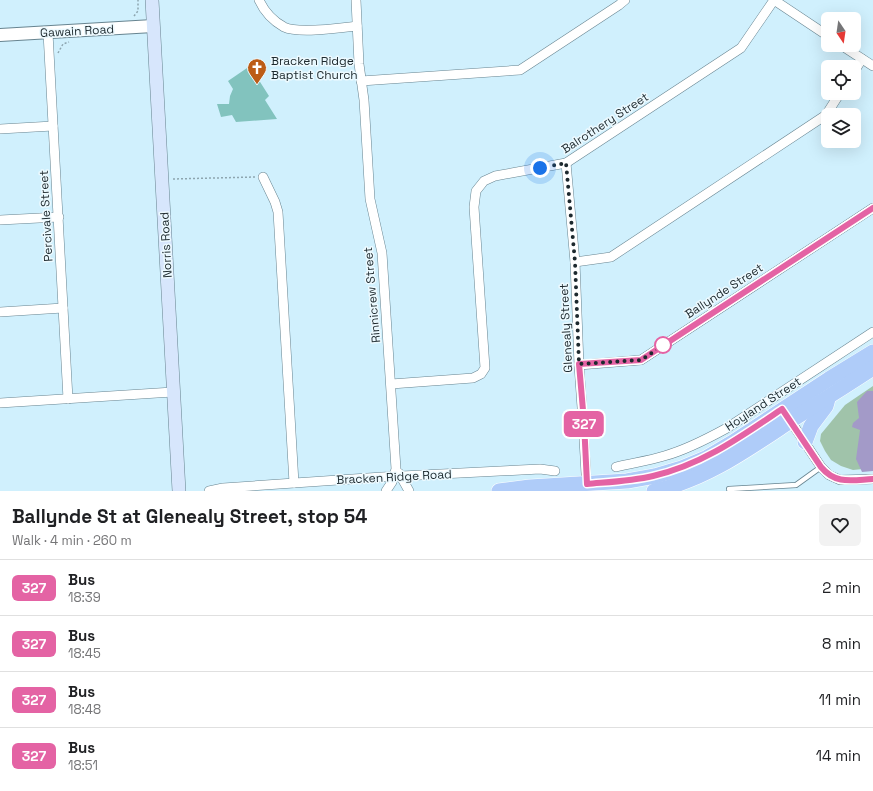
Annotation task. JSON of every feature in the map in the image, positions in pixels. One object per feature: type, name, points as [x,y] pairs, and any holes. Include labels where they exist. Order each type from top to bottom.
[{"type":"main road","name":"Norris Road","points":[[152,0],[179,491]]},
{"type":"main road","name":"Hoyland Street","points":[[654,491],[693,479],[713,470],[745,452],[787,415],[873,352]]},
{"type":"main road","name":"Hoyland Street","points":[[587,487],[655,476],[682,468],[706,458],[733,442],[787,415],[828,398],[873,368]]},
{"type":"main road","points":[[804,442],[811,426],[826,406],[828,398]]},
{"type":"main road","points":[[498,491],[530,487],[587,487]]},
{"type":"street","points":[[259,0],[270,17],[284,28],[301,31],[357,26]]},
{"type":"street","name":"Rinnicrew Street","points":[[356,0],[359,64],[364,100],[370,199],[382,253],[397,474],[409,491]]},
{"type":"street","points":[[361,81],[520,70],[625,0]]},
{"type":"street","points":[[774,0],[821,31]]},
{"type":"street","name":"Balrothery Street","points":[[391,384],[473,378],[481,374],[485,368],[474,207],[476,191],[484,181],[495,176],[566,163],[741,48],[774,0]]},
{"type":"street","name":"Gawain Road","points":[[0,35],[154,26]]},
{"type":"street","name":"Percivale Street","points":[[48,32],[68,399]]},
{"type":"street","points":[[852,52],[873,66]]},
{"type":"street","points":[[575,262],[611,257],[826,115],[836,100]]},
{"type":"street","points":[[0,129],[53,126]]},
{"type":"street","name":"Glenealy Street","points":[[566,163],[575,262],[579,364],[584,422],[587,487]]},
{"type":"street","points":[[263,177],[278,212],[294,483]]},
{"type":"street","name":"Ballynde Street","points":[[579,364],[641,360],[873,208]]},
{"type":"street","points":[[0,220],[59,217]]},
{"type":"street","points":[[0,312],[63,308]]},
{"type":"street","name":"Hoyland Street","points":[[616,467],[679,452],[727,428],[873,332]]},
{"type":"street","points":[[0,403],[173,392]]},
{"type":"street","points":[[787,415],[821,467],[829,475],[840,480],[873,479]]},
{"type":"street","points":[[646,461],[655,476]]},
{"type":"street","name":"Bracken Ridge Road","points":[[209,491],[223,488],[397,474],[540,469],[555,471]]},
{"type":"street","name":"Rinnicrew Street","points":[[386,491],[397,474]]},
{"type":"lane","points":[[729,489],[796,485],[821,467]]},
{"type":"path","points":[[130,18],[138,11],[138,0]]},
{"type":"path","points":[[57,59],[58,52],[61,47],[63,44],[69,42],[69,40]]},
{"type":"path","points":[[171,179],[263,177]]},
{"type":"green space","points":[[873,386],[873,468],[853,470],[841,466],[831,460],[820,441],[821,434],[845,405]]},
{"type":"shaded area","points":[[867,391],[873,391],[873,471],[862,472],[856,459],[860,430],[852,427],[853,423],[859,418],[857,402]]},
{"type":"building","points":[[247,68],[252,76],[255,74],[269,96],[265,100],[277,119],[236,122],[232,115],[221,117],[217,104],[229,104],[233,89],[228,81]]},
{"type":"bus line","name":"327","points":[[873,208],[641,360],[579,364],[587,484],[642,479],[682,468],[706,458],[782,409],[825,472],[840,480],[873,479]]},
{"type":"place","name":"Bracken Ridge Baptist Church","points":[[257,85]]},
{"type":"route","points":[[540,168],[566,163],[575,262],[579,364],[641,360],[667,343],[663,345]]}]
